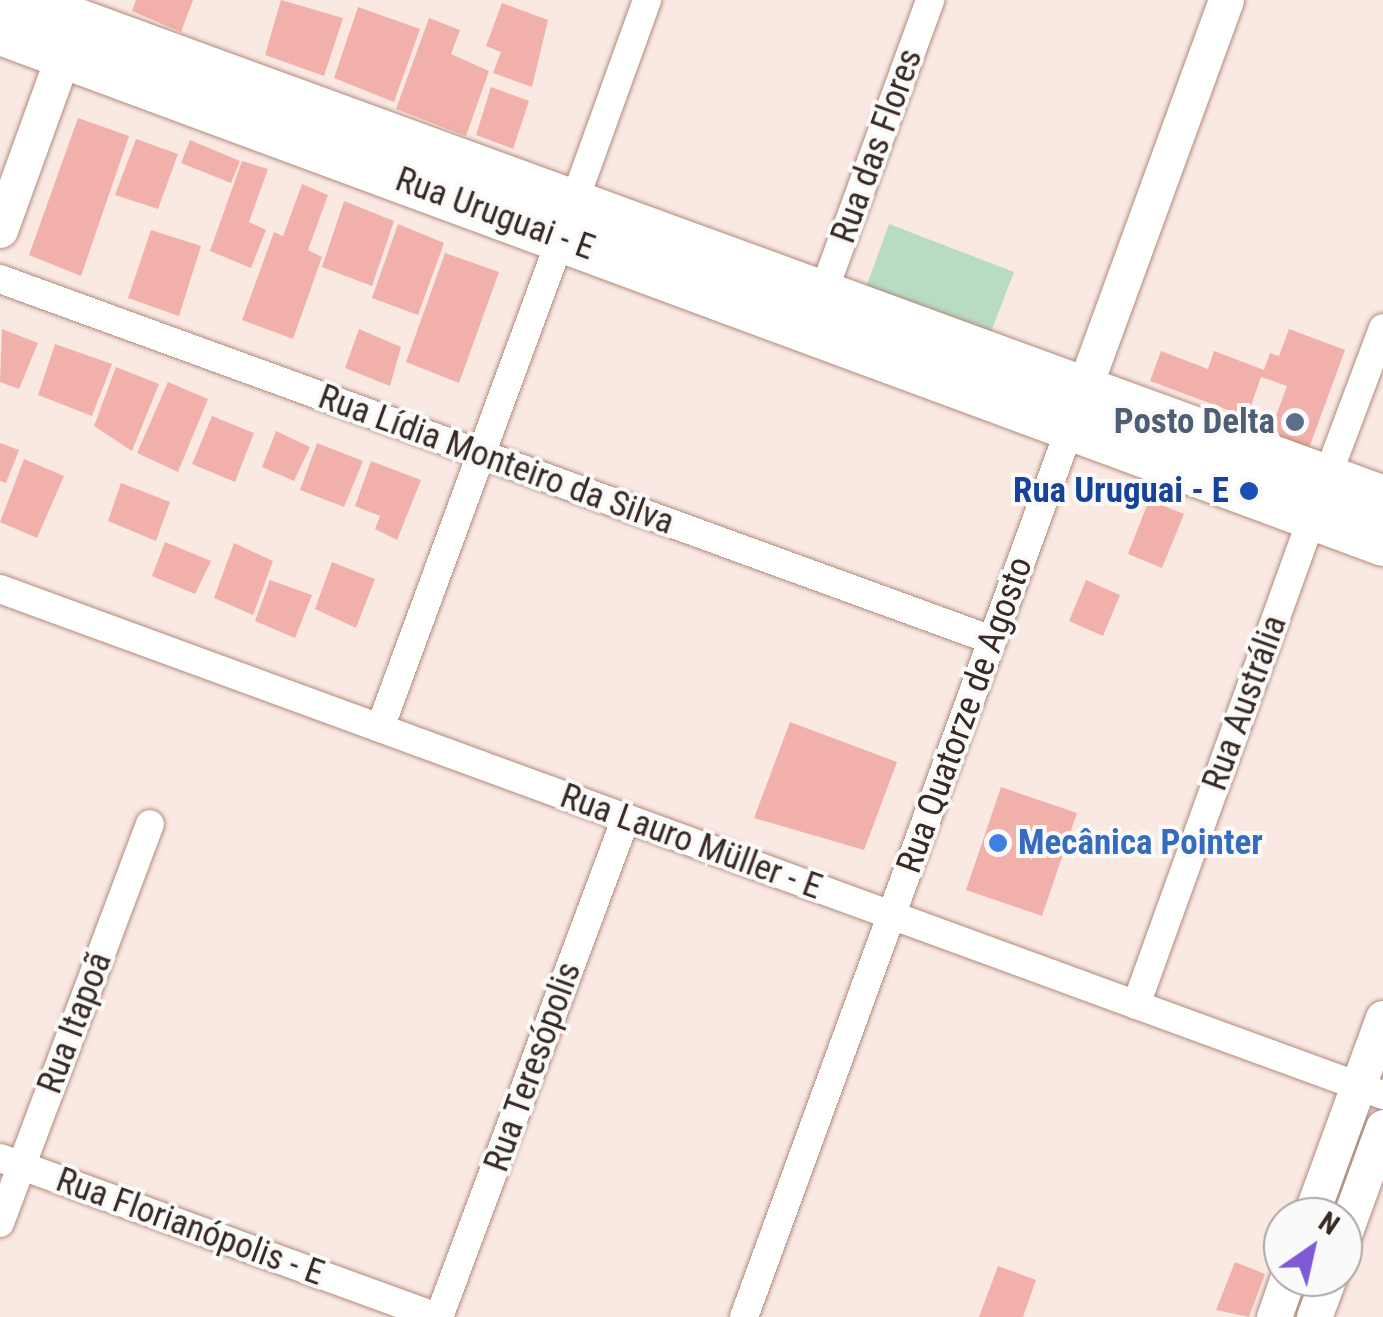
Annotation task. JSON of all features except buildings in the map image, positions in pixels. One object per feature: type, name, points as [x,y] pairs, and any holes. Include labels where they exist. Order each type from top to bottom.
[{"type":"main road","name":"Rua Uruguai - E","points":[[20,0],[74,25],[568,220],[1320,496],[1383,543]]},
{"type":"main road","name":"Rua Uruguai - E","points":[[0,32],[74,25]]},
{"type":"main road","name":"Rua Uruguai - E","points":[[568,220],[823,293],[1078,407]]},
{"type":"main road","name":"Rua Uruguai - E","points":[[1320,496],[1383,498]]},
{"type":"street","points":[[380,728],[647,0]]},
{"type":"street","name":"Rua das Flores","points":[[823,293],[930,0]]},
{"type":"street","name":"Rua Quatorze de Agosto","points":[[744,1317],[1226,0]]},
{"type":"street","points":[[0,230],[74,25]]},
{"type":"street","name":"Rua Lídia Monteiro da Silva","points":[[0,279],[992,640]]},
{"type":"street","name":"Rua Austrália","points":[[1136,1004],[1383,328]]},
{"type":"street","name":"Rua Lauro Müller - E","points":[[0,589],[1371,1090]]},
{"type":"street","name":"Rua Teresópolis","points":[[438,1317],[626,818]]},
{"type":"street","name":"Rua Itapoã","points":[[0,1222],[11,1162],[150,824]]},
{"type":"street","points":[[1320,1197],[1371,1090],[1383,1018]]},
{"type":"street","points":[[1358,1197],[1383,1128]]},
{"type":"street","name":"Rua Florianópolis - E","points":[[11,1162],[438,1317]]},
{"type":"green space","points":[[889,224],[1014,272],[989,337],[865,290]]},
{"type":"place","name":"Posto Delta","points":[[1295,422]]},
{"type":"place","name":"Rua Uruguai - E","points":[[1249,491]]},
{"type":"place","name":"Mecânica Pointer","points":[[998,843]]}]
